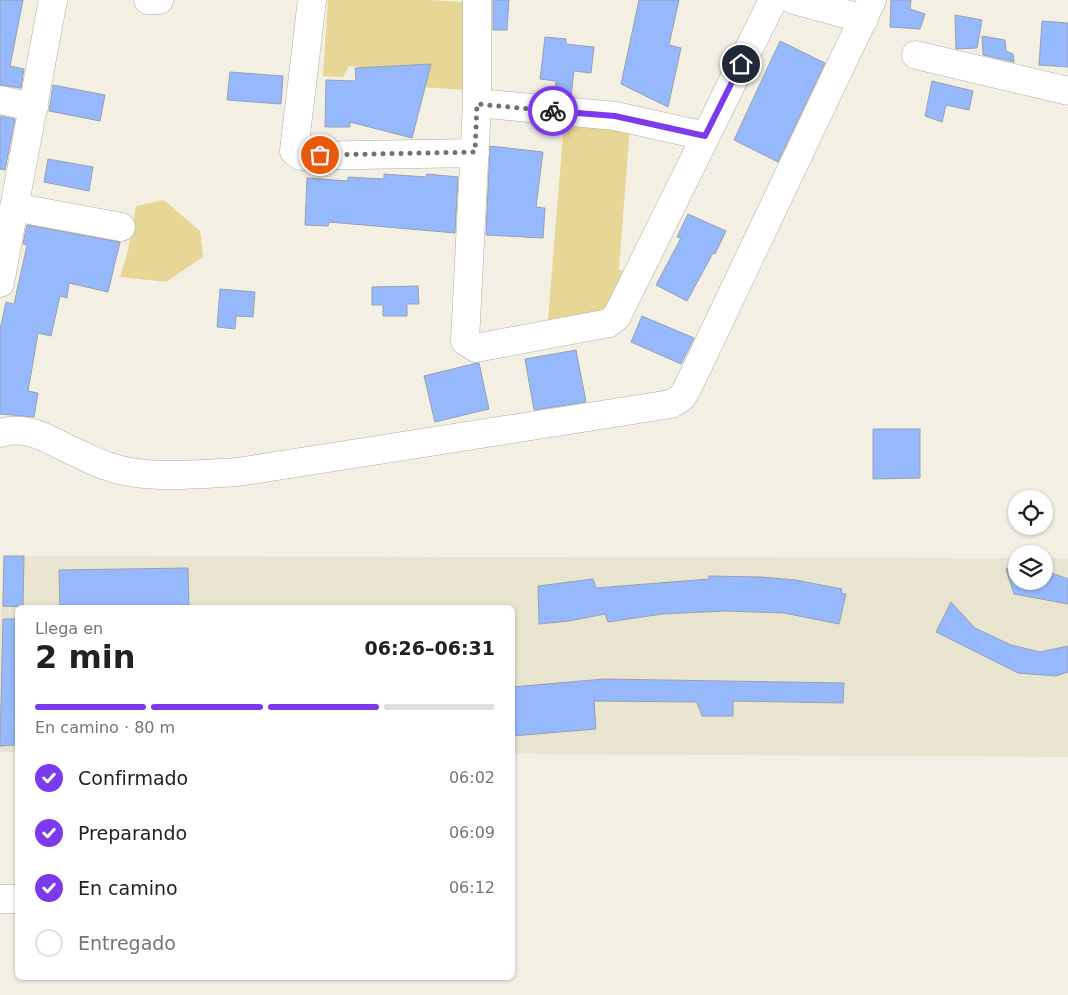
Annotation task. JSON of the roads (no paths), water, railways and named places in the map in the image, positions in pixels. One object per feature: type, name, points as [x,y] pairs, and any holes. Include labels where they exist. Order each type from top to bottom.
[{"type":"street","points":[[0,282],[53,0]]},
{"type":"street","points":[[148,0],[159,0]]},
{"type":"street","points":[[312,0],[294,151],[297,154],[301,156],[475,152]]},
{"type":"street","points":[[477,0],[477,104],[465,340],[476,348],[609,323],[618,316],[773,0]]},
{"type":"street","points":[[0,433],[12,429],[30,432],[109,467],[127,472],[195,475],[238,472],[671,404],[681,398],[687,389],[868,10],[794,0]]},
{"type":"street","points":[[916,55],[1068,91]]},
{"type":"street","points":[[0,100],[34,107]]},
{"type":"street","points":[[477,104],[615,116],[705,136]]},
{"type":"street","points":[[14,207],[121,227]]},
{"type":"street","points":[[0,899],[15,899]]}]
